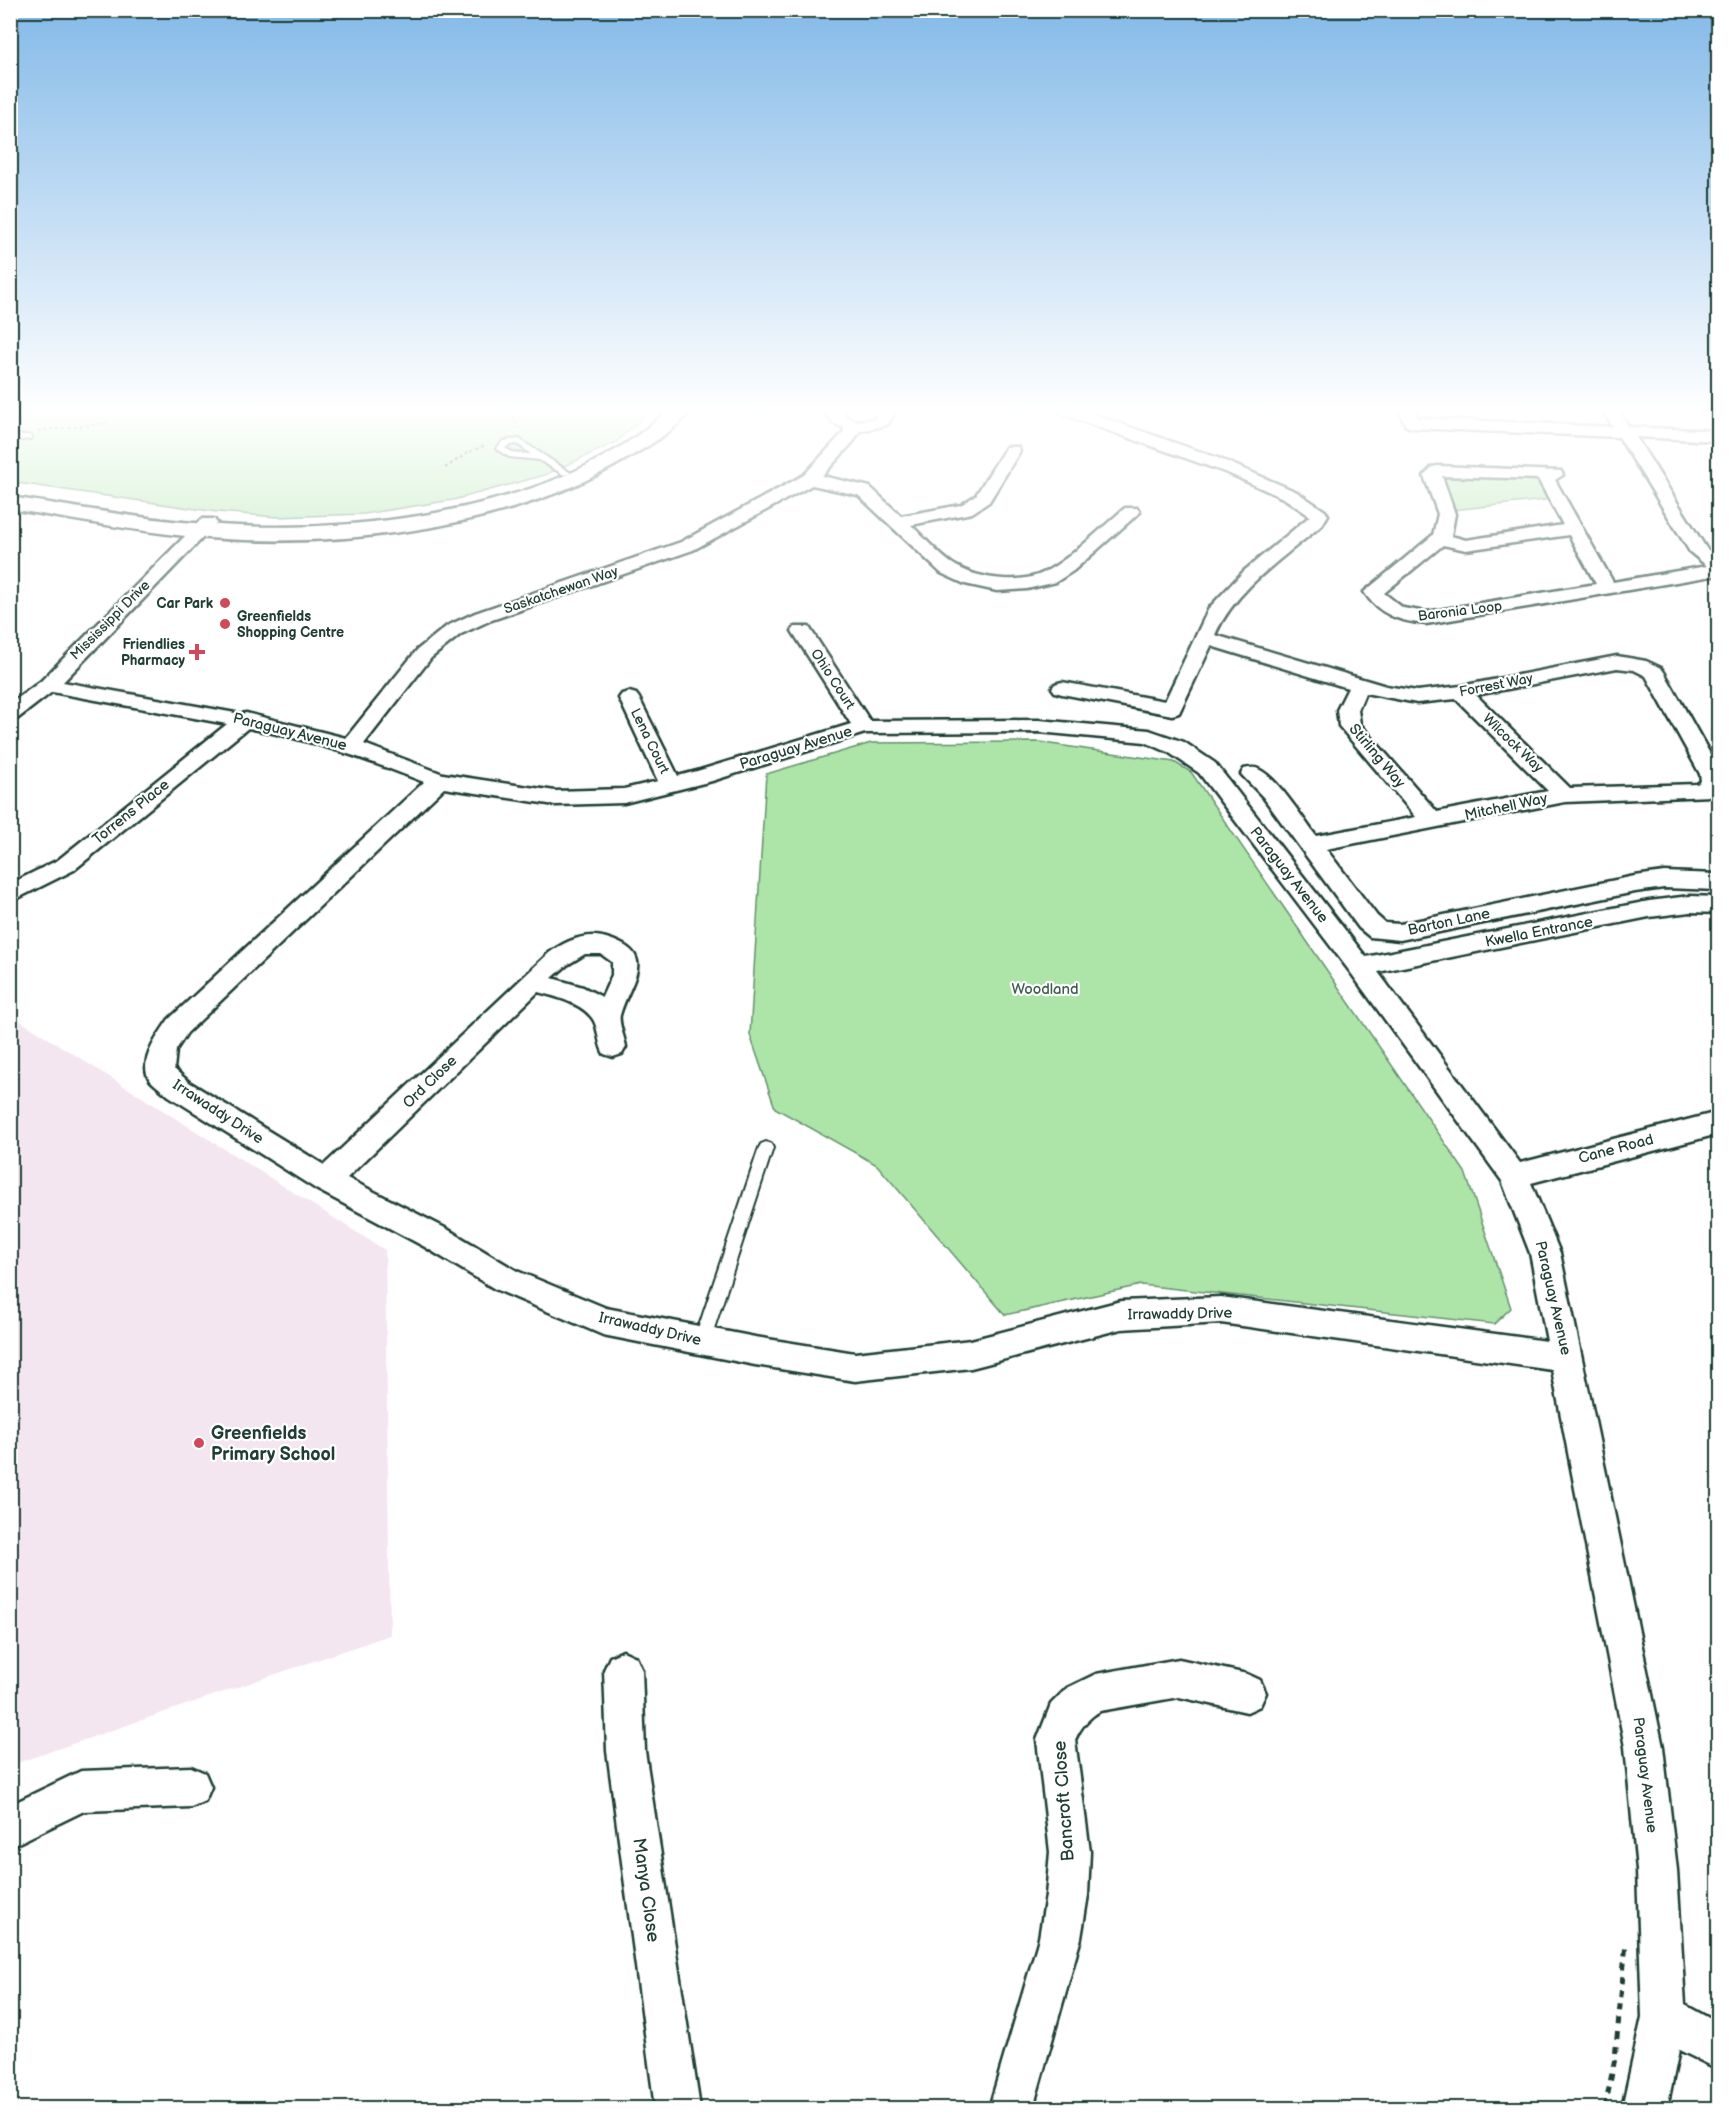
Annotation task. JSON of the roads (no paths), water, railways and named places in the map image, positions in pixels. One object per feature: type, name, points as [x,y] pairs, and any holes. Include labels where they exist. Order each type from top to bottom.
[{"type":"main road","points":[[66,510],[204,527],[278,533],[354,529],[405,523],[473,510]]},
{"type":"main road","points":[[100,510],[204,527],[357,522],[440,510]]},
{"type":"street","name":"Saskatchewan Way","points":[[351,746],[424,654],[454,630],[482,617],[687,546],[753,510]]},
{"type":"street","points":[[885,510],[948,569],[972,580],[997,585],[1049,579],[1131,512]]},
{"type":"street","points":[[898,522],[961,510]]},
{"type":"street","points":[[1062,688],[1172,709],[1216,612],[1251,575],[1317,521],[1318,515],[1314,510]]},
{"type":"street","points":[[1446,510],[1448,525],[1439,539],[1466,545],[1575,529]]},
{"type":"street","points":[[1566,510],[1607,588]]},
{"type":"street","points":[[1673,510],[1699,552],[1719,568]]},
{"type":"street","name":"Mississippi Drive","points":[[10,715],[48,685],[204,527]]},
{"type":"street","name":"Baronia Loop","points":[[1439,539],[1373,592],[1383,604],[1402,616],[1426,618],[1719,568]]},
{"type":"street","name":"Ohio Court","points":[[802,631],[864,727]]},
{"type":"street","name":"Forrest Way","points":[[1204,638],[1400,696],[1434,696],[1461,692],[1617,662],[1648,668],[1654,672],[1711,774],[1712,782],[1708,788],[1711,795]]},
{"type":"street","name":"Paraguay Avenue","points":[[48,685],[299,730],[351,746],[439,780],[555,798],[624,796],[864,727],[1039,726],[1149,736],[1176,747],[1207,768],[1360,968],[1514,1176],[1545,1252],[1644,1747],[1657,1870],[1664,2017],[1645,2109]]},
{"type":"street","name":"Stirling Way","points":[[1360,685],[1347,709],[1346,717],[1350,726],[1433,822]]},
{"type":"street","name":"Wilcock Way","points":[[1461,692],[1565,795]]},
{"type":"street","name":"Lena Court","points":[[629,698],[671,784]]},
{"type":"street","name":"Torrens Place","points":[[10,894],[66,865],[246,719]]},
{"type":"street","name":"Barton Lane","points":[[1252,774],[1271,792],[1368,922],[1380,931],[1389,933],[1635,884],[1664,880],[1719,882]]},
{"type":"street","name":"Irrawaddy Drive","points":[[439,780],[178,1026],[163,1049],[160,1072],[179,1089],[326,1181],[436,1238],[506,1280],[603,1321],[702,1341],[855,1367],[971,1354],[1122,1315],[1221,1310],[1567,1358]]},
{"type":"street","name":"Mitchell Way","points":[[1311,844],[1565,795],[1598,792],[1711,795]]},
{"type":"street","name":"Kwella Entrance","points":[[1360,968],[1649,909],[1690,904],[1719,905]]},
{"type":"street","name":"Ord Close","points":[[326,1181],[554,960],[567,951],[588,944],[610,948],[625,959],[625,975],[606,1018]]},
{"type":"street","points":[[533,982],[587,999],[606,1018],[613,1047]]},
{"type":"street","name":"Cane Road","points":[[1514,1176],[1719,1122]]},
{"type":"street","name":"Manya Close","points":[[623,1670],[626,1751],[678,2109]]},
{"type":"street","name":"Bancroft Close","points":[[1011,2109],[1060,1938],[1067,1895],[1070,1852],[1056,1740],[1065,1718],[1080,1701],[1096,1693],[1179,1678],[1247,1693]]},
{"type":"street","points":[[10,1827],[81,1791],[191,1787]]},
{"type":"street","points":[[1664,2017],[1719,2047]]},
{"type":"lane","points":[[702,1341],[766,1148]]},
{"type":"place","name":"Car Park","points":[[225,603]]},
{"type":"place","name":"Greenfields Shopping Centre","points":[[225,624]]},
{"type":"place","name":"Friendlies Pharmacy","points":[[197,652]]},
{"type":"place","name":"Greenfields Primary School","points":[[199,1443]]},
{"type":"park label","name":"Woodland","points":[[1045,989]]}]
